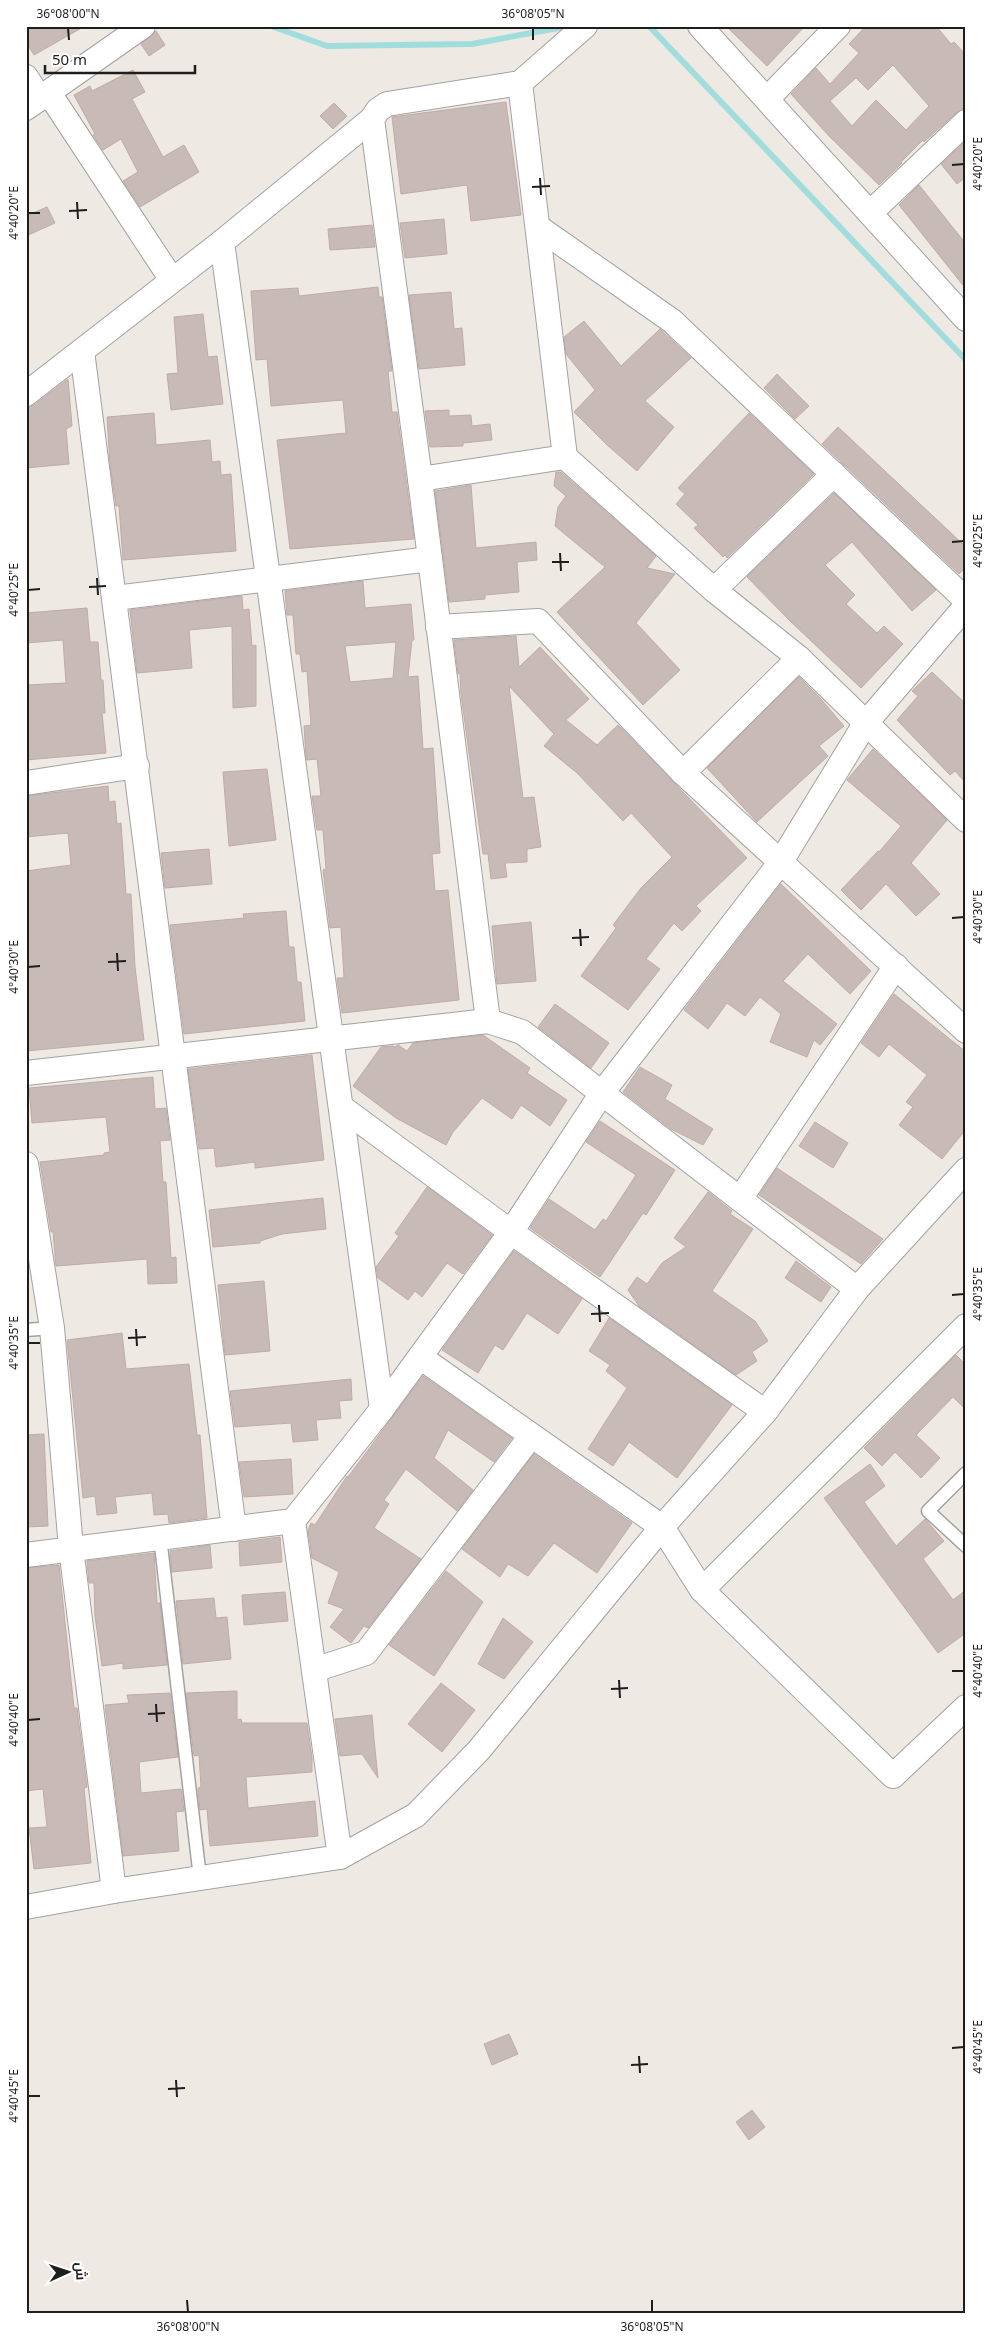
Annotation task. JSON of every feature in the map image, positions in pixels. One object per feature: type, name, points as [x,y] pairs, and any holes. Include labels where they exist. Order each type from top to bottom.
[{"type":"street","points":[[38,100],[143,26]]},
{"type":"street","points":[[26,394],[222,242],[372,119],[378,110],[387,104],[520,83],[585,26]]},
{"type":"street","points":[[700,26],[966,318]]},
{"type":"street","points":[[766,99],[838,26]]},
{"type":"street","points":[[26,77],[38,100],[172,280]]},
{"type":"street","points":[[520,83],[565,457],[714,590],[799,658],[966,820]]},
{"type":"street","points":[[372,119],[420,479],[488,1021]]},
{"type":"street","points":[[870,213],[966,122]]},
{"type":"street","points":[[538,227],[672,321],[966,600]]},
{"type":"street","points":[[222,242],[382,1409]]},
{"type":"street","points":[[82,351],[234,1529]]},
{"type":"street","points":[[420,479],[565,457]]},
{"type":"street","points":[[714,590],[834,474]]},
{"type":"street","points":[[115,598],[430,559]]},
{"type":"street","points":[[26,1555],[294,1520],[382,1409],[511,1232],[602,1094],[780,864],[865,724],[966,606]]},
{"type":"street","points":[[438,627],[538,622],[683,773],[780,864],[896,966],[966,1031]]},
{"type":"street","points":[[683,773],[799,658]]},
{"type":"street","points":[[26,783],[137,766]]},
{"type":"street","points":[[740,1199],[896,966]]},
{"type":"street","points":[[26,1073],[488,1021],[522,1032],[857,1289]]},
{"type":"street","points":[[341,1107],[511,1232],[765,1412]]},
{"type":"street","points":[[26,1164],[52,1328],[71,1548],[114,1891]]},
{"type":"street","points":[[26,1907],[114,1891],[340,1857],[416,1815],[479,1750],[662,1528],[765,1412],[857,1289],[966,1170]]},
{"type":"street","points":[[702,1590],[963,1334]]},
{"type":"street","points":[[420,1357],[662,1528],[702,1590],[893,1776],[966,1707]]},
{"type":"street","points":[[314,1670],[366,1653],[531,1436]]},
{"type":"street","points":[[294,1520],[340,1857]]},
{"type":"lane","points":[[26,1330],[52,1328]]},
{"type":"lane","points":[[966,1473],[928,1511],[966,1546]]},
{"type":"lane","points":[[160,1537],[200,1878]]},
{"type":"building","points":[[26,26],[85,26],[34,55],[26,42]]},
{"type":"building","points":[[726,26],[805,26],[767,66]]},
{"type":"building","points":[[866,26],[936,26],[951,44],[954,42],[966,55],[966,109],[957,112],[924,142],[923,140],[879,185],[829,136],[791,94],[816,68],[830,84],[859,53],[849,44]],"holes":[[[893,65],[929,106],[906,130],[876,100],[852,126],[830,101],[856,78],[868,90]]]},
{"type":"building","points":[[156,31],[165,45],[149,56],[141,44]]},
{"type":"building","points":[[133,70],[145,92],[132,99],[163,157],[184,145],[199,172],[140,207],[123,181],[138,172],[121,139],[103,150],[93,135],[95,134],[74,95],[90,86],[92,91]]},
{"type":"building","points":[[506,102],[521,215],[471,221],[467,185],[401,194],[392,117]]},
{"type":"building","points":[[334,103],[347,116],[333,129],[320,116]]},
{"type":"building","points":[[966,141],[966,177],[957,184],[941,164]]},
{"type":"building","points":[[919,185],[966,244],[966,289],[899,205]]},
{"type":"building","points":[[47,207],[55,223],[26,236],[26,216]]},
{"type":"building","points":[[444,219],[447,254],[405,258],[400,223]]},
{"type":"building","points":[[372,225],[375,247],[330,250],[328,229]]},
{"type":"building","points":[[378,287],[379,297],[382,297],[392,371],[388,371],[392,412],[397,412],[414,539],[290,549],[277,440],[346,433],[343,400],[271,406],[267,359],[256,360],[251,291],[298,288],[299,296]]},
{"type":"building","points":[[451,292],[454,329],[462,328],[465,365],[419,369],[409,295]]},
{"type":"building","points":[[203,314],[208,357],[217,356],[223,404],[171,410],[167,374],[178,373],[174,317]]},
{"type":"building","points":[[584,321],[621,366],[660,329],[691,358],[645,401],[674,427],[637,471],[574,412],[595,390],[566,354],[564,337]]},
{"type":"building","points":[[777,374],[809,406],[795,419],[764,388]]},
{"type":"building","points":[[68,379],[72,426],[66,429],[69,464],[26,468],[26,407],[34,405]]},
{"type":"building","points":[[449,410],[449,416],[471,415],[472,426],[490,424],[492,440],[463,443],[463,446],[430,447],[425,411]]},
{"type":"building","points":[[154,413],[156,445],[210,440],[212,462],[220,461],[221,475],[231,474],[236,551],[123,560],[119,506],[116,506],[110,464],[107,417]]},
{"type":"building","points":[[749,413],[814,474],[727,558],[725,555],[723,557],[694,528],[698,525],[676,504],[685,494],[678,488]]},
{"type":"building","points":[[838,427],[966,547],[966,567],[959,574],[822,444]]},
{"type":"building","points":[[556,472],[561,472],[656,556],[647,568],[675,574],[636,623],[680,670],[643,705],[557,612],[605,567],[555,526],[558,507],[566,496],[554,486]]},
{"type":"building","points":[[471,485],[476,548],[536,542],[537,560],[517,562],[519,592],[485,595],[485,599],[449,602],[435,491]]},
{"type":"building","points":[[834,493],[936,590],[912,611],[852,542],[825,565],[855,595],[846,604],[877,633],[884,626],[903,644],[861,688],[790,621],[747,577]]},
{"type":"building","points":[[363,581],[365,608],[411,604],[414,640],[412,640],[408,677],[418,676],[423,749],[433,748],[440,853],[432,854],[435,891],[448,890],[459,1000],[342,1013],[337,978],[344,978],[341,927],[330,928],[323,870],[326,869],[323,830],[317,830],[312,796],[321,796],[317,759],[307,760],[306,757],[304,726],[311,725],[307,671],[302,672],[300,654],[296,654],[293,615],[287,615],[285,591]],"holes":[[[396,642],[393,678],[350,682],[345,646]]]},
{"type":"building","points":[[242,596],[243,610],[249,609],[252,646],[256,645],[256,706],[233,708],[232,626],[189,630],[192,668],[137,673],[130,610]]},
{"type":"building","points":[[87,608],[90,642],[98,642],[101,680],[103,680],[105,713],[102,713],[106,753],[26,760],[26,685],[66,683],[63,640],[26,643],[26,613]]},
{"type":"building","points":[[516,636],[519,667],[540,647],[589,699],[566,720],[597,745],[618,725],[747,858],[696,906],[701,911],[682,931],[674,923],[646,959],[660,969],[628,1010],[581,976],[616,928],[613,925],[641,888],[672,857],[631,813],[623,821],[577,773],[544,746],[554,734],[509,686],[523,798],[534,797],[541,847],[527,849],[527,862],[505,863],[507,877],[491,879],[488,854],[483,854],[461,694],[460,673],[458,674],[454,640]]},
{"type":"building","points":[[932,672],[966,704],[966,783],[955,771],[950,775],[897,720],[918,696],[912,691]]},
{"type":"building","points":[[799,677],[844,726],[819,746],[828,756],[757,822],[707,768]]},
{"type":"building","points":[[873,749],[947,820],[911,863],[940,894],[916,916],[886,884],[861,910],[841,890],[879,852],[901,826],[847,780]]},
{"type":"building","points":[[267,769],[276,840],[229,846],[223,772]]},
{"type":"building","points":[[108,786],[109,802],[115,801],[117,824],[121,823],[126,894],[131,894],[135,967],[144,1040],[26,1051],[26,871],[71,865],[68,833],[26,837],[26,796]]},
{"type":"building","points":[[209,849],[212,884],[165,888],[161,853]]},
{"type":"building","points":[[781,884],[871,971],[850,994],[808,954],[783,981],[837,1024],[820,1045],[814,1040],[807,1057],[770,1042],[781,1014],[760,997],[745,1016],[727,1003],[708,1029],[684,1010]]},
{"type":"building","points":[[286,911],[289,947],[294,947],[297,982],[301,982],[305,1021],[184,1034],[170,925],[244,918],[243,914]]},
{"type":"building","points":[[531,922],[536,981],[497,984],[492,926]]},
{"type":"building","points":[[894,994],[966,1052],[966,1129],[942,1159],[899,1125],[913,1107],[906,1102],[927,1075],[889,1044],[879,1057],[861,1043]]},
{"type":"building","points":[[555,1004],[609,1043],[591,1068],[538,1027]]},
{"type":"building","points":[[483,1035],[530,1068],[527,1073],[567,1100],[550,1126],[521,1105],[512,1119],[482,1098],[453,1132],[446,1145],[396,1118],[353,1086],[381,1047],[395,1047],[398,1045],[407,1051],[413,1043]]},
{"type":"building","points":[[312,1055],[324,1160],[255,1168],[255,1162],[216,1167],[214,1148],[199,1149],[188,1069]]},
{"type":"building","points":[[640,1067],[672,1085],[665,1099],[713,1129],[703,1145],[671,1129],[623,1092]]},
{"type":"building","points":[[153,1077],[155,1109],[166,1108],[170,1140],[160,1141],[163,1182],[166,1182],[171,1258],[176,1257],[177,1283],[148,1284],[147,1259],[56,1266],[53,1232],[51,1232],[40,1162],[104,1155],[104,1153],[110,1152],[106,1117],[32,1123],[29,1088]]},
{"type":"building","points":[[600,1121],[675,1170],[646,1215],[643,1213],[600,1277],[530,1228],[549,1199],[595,1230],[603,1219],[606,1221],[636,1175],[586,1142]]},
{"type":"building","points":[[815,1122],[848,1143],[833,1168],[799,1146]]},
{"type":"building","points":[[777,1168],[883,1239],[861,1264],[759,1195]]},
{"type":"building","points":[[427,1187],[492,1235],[463,1274],[447,1263],[422,1297],[415,1291],[408,1300],[378,1278],[376,1267],[399,1236],[395,1233]]},
{"type":"building","points":[[708,1192],[732,1211],[730,1214],[753,1229],[712,1291],[755,1321],[768,1341],[752,1352],[757,1361],[736,1375],[639,1306],[628,1290],[637,1277],[647,1284],[662,1263],[686,1247],[674,1238]]},
{"type":"building","points":[[323,1198],[326,1229],[282,1234],[260,1241],[260,1243],[213,1247],[209,1210]]},
{"type":"building","points":[[514,1251],[582,1299],[558,1334],[527,1313],[503,1350],[495,1345],[478,1373],[442,1350]]},
{"type":"building","points":[[796,1261],[831,1287],[821,1302],[785,1278]]},
{"type":"building","points":[[264,1281],[270,1351],[225,1355],[218,1285]]},
{"type":"building","points":[[609,1318],[732,1405],[677,1478],[629,1442],[613,1466],[588,1449],[627,1388],[606,1371],[610,1365],[589,1351]]},
{"type":"building","points":[[122,1333],[126,1369],[189,1364],[197,1435],[200,1435],[207,1518],[169,1523],[168,1514],[154,1515],[152,1493],[115,1497],[117,1513],[97,1515],[95,1496],[83,1498],[67,1340]]},
{"type":"building","points":[[956,1355],[966,1365],[966,1410],[953,1397],[916,1435],[940,1458],[921,1478],[895,1452],[882,1466],[864,1448]]},
{"type":"building","points":[[423,1376],[512,1438],[494,1462],[448,1430],[434,1458],[473,1490],[457,1511],[406,1469],[384,1500],[389,1504],[374,1528],[421,1559],[368,1628],[364,1626],[351,1643],[330,1627],[344,1609],[328,1603],[339,1572],[312,1558],[308,1530],[311,1523],[315,1525],[347,1476]]},
{"type":"building","points":[[351,1379],[352,1400],[339,1401],[341,1418],[316,1420],[318,1440],[293,1442],[291,1423],[235,1427],[230,1391]]},
{"type":"building","points":[[44,1434],[48,1526],[26,1527],[26,1435]]},
{"type":"building","points":[[534,1454],[632,1523],[597,1573],[554,1543],[528,1576],[508,1564],[500,1577],[462,1549]]},
{"type":"building","points":[[291,1459],[293,1494],[244,1497],[239,1462]]},
{"type":"building","points":[[870,1464],[885,1486],[864,1502],[896,1546],[925,1519],[944,1541],[923,1559],[953,1600],[966,1590],[966,1633],[938,1653],[824,1498]]},
{"type":"building","points":[[280,1537],[282,1562],[240,1566],[239,1542]]},
{"type":"building","points":[[210,1545],[212,1568],[172,1572],[170,1551]]},
{"type":"building","points":[[154,1553],[157,1603],[160,1603],[167,1665],[123,1669],[123,1663],[102,1666],[95,1616],[94,1583],[89,1583],[87,1561]]},
{"type":"building","points":[[59,1565],[74,1708],[77,1708],[87,1787],[84,1788],[91,1863],[34,1869],[29,1828],[47,1827],[43,1789],[26,1791],[26,1568]]},
{"type":"building","points":[[446,1571],[483,1602],[434,1676],[389,1645]]},
{"type":"building","points":[[285,1592],[288,1621],[244,1625],[242,1595]]},
{"type":"building","points":[[214,1598],[216,1618],[227,1617],[231,1659],[183,1664],[176,1601]]},
{"type":"building","points":[[503,1618],[533,1642],[504,1679],[478,1664]]},
{"type":"building","points":[[441,1683],[475,1710],[442,1752],[408,1724]]},
{"type":"building","points":[[237,1691],[237,1720],[241,1719],[242,1723],[307,1723],[312,1758],[312,1772],[246,1777],[248,1808],[315,1801],[318,1836],[210,1846],[207,1809],[200,1810],[198,1788],[201,1787],[199,1755],[194,1756],[186,1693]]},
{"type":"building","points":[[170,1693],[178,1757],[139,1762],[141,1793],[181,1789],[184,1811],[176,1812],[179,1851],[123,1856],[105,1705],[129,1703],[127,1695]]},
{"type":"building","points":[[372,1715],[378,1778],[362,1754],[340,1756],[335,1719]]},
{"type":"building","points":[[509,2034],[518,2054],[492,2065],[484,2044]]},
{"type":"building","points":[[752,2110],[765,2127],[749,2140],[736,2122]]},
{"type":"waterway","points":[[271,26],[327,46],[472,44],[569,26]]},
{"type":"waterway","points":[[649,26],[966,360]]}]
